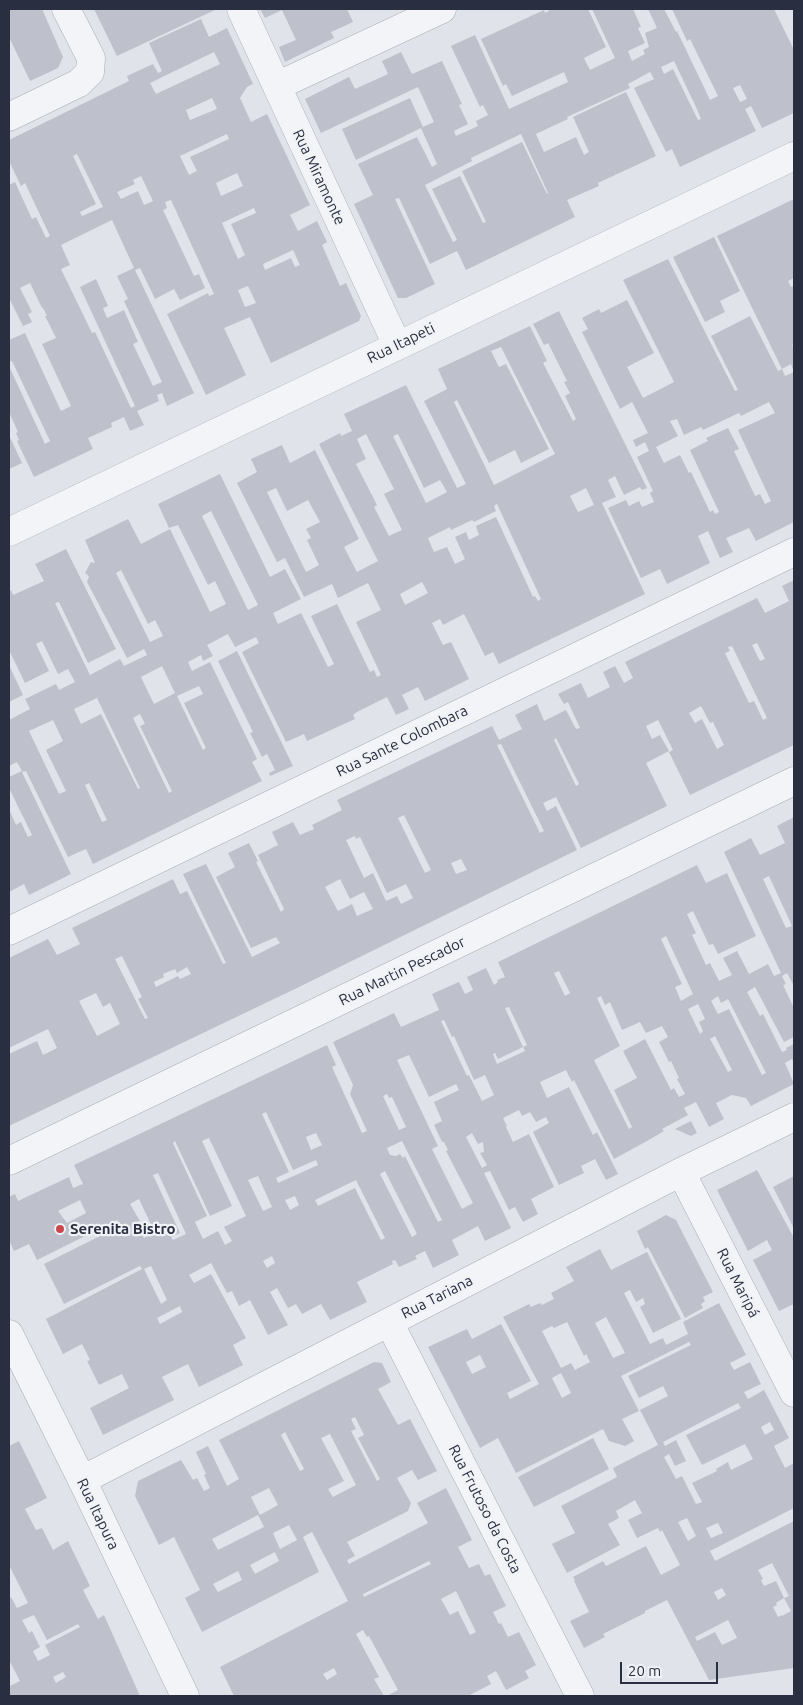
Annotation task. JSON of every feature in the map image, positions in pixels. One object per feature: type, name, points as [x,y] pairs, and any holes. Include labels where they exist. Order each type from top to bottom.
[{"type":"street","points":[[9,117],[79,83],[90,72],[91,58],[66,9]]},
{"type":"street","name":"Rua Miramonte","points":[[241,9],[397,345]]},
{"type":"street","points":[[277,86],[442,9]]},
{"type":"street","name":"Rua Itapeti","points":[[9,532],[794,156]]},
{"type":"street","name":"Rua Sante Colombara","points":[[9,931],[794,552]]},
{"type":"street","name":"Rua Martin Pescador","points":[[9,1161],[794,782]]},
{"type":"street","name":"Rua Tariana","points":[[82,1480],[681,1172],[794,1117]]},
{"type":"street","name":"Rua Maripá","points":[[681,1172],[794,1393]]},
{"type":"street","name":"Rua Frutoso da Costa","points":[[389,1322],[580,1696]]},
{"type":"street","name":"Rua Itapura","points":[[9,1334],[82,1480],[185,1696]]},
{"type":"building","points":[[9,9],[42,9],[63,57],[58,68],[30,81],[9,37]]},
{"type":"building","points":[[94,9],[217,9],[117,56]]},
{"type":"building","points":[[260,9],[347,9],[353,22],[331,32],[334,38],[285,62],[279,47],[296,40],[282,10],[265,18]]},
{"type":"building","points":[[548,9],[588,9],[606,47],[584,58],[590,70],[615,58],[592,9],[633,9],[641,27],[638,28],[645,43],[628,51],[632,61],[645,54],[643,50],[649,47],[645,33],[657,28],[648,9],[664,9],[677,31],[710,100],[718,96],[690,39],[687,41],[672,9],[774,9],[794,50],[794,113],[762,128],[751,106],[745,109],[756,131],[680,167],[672,149],[666,152],[634,88],[654,79],[650,72],[628,84],[630,88],[567,117],[568,119],[536,134],[544,152],[576,137],[584,155],[589,152],[573,117],[626,92],[656,156],[598,183],[599,186],[567,200],[575,217],[466,270],[457,251],[430,264],[399,198],[395,199],[435,284],[406,298],[398,298],[354,204],[373,195],[358,164],[417,137],[432,167],[437,164],[421,128],[356,160],[342,129],[410,98],[423,127],[434,122],[418,87],[321,133],[305,99],[349,77],[355,89],[388,74],[382,61],[401,52],[412,74],[442,61],[462,104],[459,105],[468,124],[454,131],[456,136],[478,126],[476,121],[488,115],[483,105],[480,107],[451,46],[475,35],[509,109],[568,82],[564,72],[512,96],[506,84],[503,86],[481,39],[544,10],[545,13],[549,11]],"holes":[[[674,61],[696,107],[701,119],[698,120],[673,69],[664,74],[661,67]],[[740,85],[747,99],[740,102],[733,88]],[[521,134],[548,193],[522,142],[462,171],[486,222],[483,223],[460,176],[432,189],[457,240],[453,242],[425,185],[472,161],[471,158]]]},
{"type":"building","points":[[201,19],[209,37],[227,28],[253,84],[247,87],[240,98],[251,122],[267,114],[310,205],[290,215],[298,231],[317,221],[327,242],[322,245],[340,286],[346,283],[361,316],[359,321],[271,363],[250,317],[224,328],[246,375],[206,395],[167,314],[208,293],[209,296],[214,294],[171,200],[165,202],[167,208],[163,210],[194,276],[199,274],[205,288],[180,300],[174,289],[155,299],[140,268],[135,270],[194,393],[167,406],[162,393],[157,395],[159,401],[137,411],[144,425],[130,431],[124,417],[111,423],[112,427],[88,438],[93,449],[34,477],[17,441],[19,440],[16,433],[18,432],[9,412],[9,366],[45,444],[50,441],[12,361],[9,362],[9,340],[25,333],[61,411],[71,406],[42,344],[56,338],[30,283],[20,288],[32,312],[28,314],[32,322],[23,326],[9,298],[9,185],[15,182],[32,219],[36,217],[46,238],[50,236],[25,183],[21,186],[9,161],[9,140],[129,81],[127,76],[153,64],[158,73],[162,71],[149,43]],"holes":[[[214,52],[220,64],[156,94],[150,83]],[[212,98],[217,109],[190,120],[186,110]],[[227,134],[229,139],[190,157],[197,171],[189,175],[180,156]],[[77,154],[103,207],[82,216],[80,212],[96,204],[73,156]],[[237,173],[243,186],[221,196],[216,183]],[[141,176],[153,201],[144,205],[138,191],[121,199],[117,192],[135,184],[133,180]],[[254,208],[256,213],[231,224],[245,255],[238,259],[222,223]],[[112,220],[134,268],[117,276],[128,299],[124,301],[162,382],[153,386],[133,344],[138,342],[124,310],[107,318],[103,308],[108,306],[96,279],[80,287],[135,406],[131,408],[95,332],[92,333],[61,269],[70,265],[61,245]],[[293,250],[300,265],[295,267],[291,258],[265,270],[263,264]],[[248,286],[256,303],[245,307],[238,290]]]},
{"type":"building","points":[[794,199],[794,278],[788,281],[791,287],[794,285],[794,344],[792,345],[794,349],[794,372],[791,364],[782,369],[717,236]]},
{"type":"building","points":[[714,237],[740,291],[720,301],[725,312],[705,322],[673,257]]},
{"type":"building","points":[[668,259],[735,391],[738,390],[711,336],[750,316],[778,371],[782,369],[785,376],[794,372],[794,522],[756,541],[749,528],[726,538],[733,552],[720,558],[708,531],[698,536],[710,563],[667,584],[660,569],[641,578],[608,508],[626,500],[629,506],[639,501],[642,507],[654,502],[650,493],[653,491],[637,457],[649,451],[645,442],[636,447],[633,440],[648,433],[632,402],[620,409],[582,332],[588,329],[582,318],[599,309],[601,313],[627,300],[654,353],[627,367],[643,398],[674,382],[623,280]],"holes":[[[769,402],[775,413],[738,430],[771,501],[765,504],[760,494],[755,496],[734,451],[739,449],[728,428],[706,438],[708,441],[690,450],[719,512],[715,514],[713,510],[710,512],[691,472],[689,473],[680,455],[664,463],[656,447],[678,436],[670,421],[677,419],[684,435],[701,427],[703,430],[739,413],[741,416]]]},
{"type":"building","points":[[559,311],[647,488],[642,490],[640,487],[624,495],[615,476],[608,480],[616,497],[602,503],[645,594],[499,664],[493,652],[485,656],[464,614],[443,625],[440,619],[432,623],[443,645],[451,642],[469,679],[425,701],[418,687],[402,695],[409,709],[396,715],[387,697],[357,712],[353,715],[355,719],[307,741],[304,734],[286,742],[242,652],[259,643],[256,637],[235,647],[228,634],[207,645],[213,656],[203,661],[201,655],[188,662],[192,671],[210,662],[257,759],[252,762],[262,781],[93,864],[86,849],[68,857],[26,771],[22,772],[71,874],[29,895],[24,884],[9,892],[9,809],[16,825],[21,822],[28,837],[32,835],[9,788],[9,777],[22,771],[17,762],[9,766],[9,720],[30,709],[25,699],[56,684],[59,690],[75,682],[68,669],[58,674],[42,641],[36,644],[49,671],[25,683],[9,650],[9,591],[11,590],[13,595],[44,581],[35,564],[66,549],[116,649],[88,663],[59,602],[55,603],[90,675],[120,659],[124,666],[147,655],[144,649],[127,658],[87,582],[89,576],[85,573],[91,562],[95,563],[85,540],[128,519],[141,544],[170,529],[210,612],[226,604],[215,581],[208,585],[178,525],[169,528],[158,504],[220,474],[270,577],[285,569],[301,599],[273,613],[278,624],[301,613],[328,667],[334,664],[311,616],[337,604],[370,672],[374,670],[377,677],[381,675],[356,622],[381,610],[368,583],[338,598],[332,584],[304,597],[285,558],[277,562],[237,483],[257,472],[251,459],[282,445],[290,463],[315,450],[359,539],[344,547],[357,572],[378,561],[319,444],[340,433],[341,436],[352,431],[344,414],[406,385],[457,488],[466,484],[424,401],[447,389],[438,369],[530,326],[547,361],[543,363],[573,421],[576,419],[565,396],[570,393],[564,382],[567,381],[548,343],[544,345],[533,324]],"holes":[[[501,347],[555,454],[494,485],[454,402],[457,400],[489,463],[515,450],[521,463],[549,449],[506,364],[499,367],[491,351]],[[366,434],[394,489],[384,494],[402,530],[389,536],[374,507],[377,505],[356,464],[366,459],[357,439]],[[398,434],[424,488],[440,480],[447,492],[426,503],[393,436]],[[276,488],[287,511],[308,500],[320,522],[306,529],[311,538],[307,540],[319,565],[306,572],[267,492]],[[586,488],[594,505],[578,512],[570,496]],[[497,504],[541,599],[538,601],[535,596],[533,597],[496,517],[476,526],[479,535],[469,540],[466,532],[455,537],[465,559],[455,564],[447,547],[434,552],[428,538],[450,527],[451,530],[472,520],[474,522],[496,511],[494,506]],[[211,511],[258,605],[248,610],[202,516]],[[121,570],[148,624],[155,620],[163,636],[150,642],[116,573]],[[422,582],[428,593],[405,605],[400,594]],[[162,666],[175,693],[154,704],[141,677]],[[199,686],[203,694],[184,703],[206,748],[203,750],[177,696]],[[97,698],[140,788],[138,789],[101,714],[81,724],[74,709]],[[140,714],[145,724],[140,726],[172,791],[169,793],[133,718]],[[53,720],[63,741],[46,750],[66,791],[59,794],[29,731]],[[89,783],[107,820],[102,822],[85,785]]]},
{"type":"building","points":[[9,435],[22,463],[9,469]]},
{"type":"building","points":[[794,580],[794,745],[690,795],[669,752],[673,750],[658,720],[646,726],[652,739],[660,735],[669,751],[646,763],[667,806],[581,848],[556,797],[543,803],[547,811],[556,806],[577,850],[299,987],[9,1126],[9,1054],[37,1041],[43,1055],[57,1048],[48,1029],[9,1048],[9,958],[48,939],[57,955],[80,944],[72,928],[173,879],[180,894],[187,891],[223,964],[226,963],[183,874],[206,864],[252,957],[280,943],[276,937],[251,948],[216,877],[235,867],[228,853],[249,843],[258,861],[256,862],[281,912],[284,909],[258,855],[278,845],[272,832],[293,822],[300,835],[314,829],[312,825],[342,810],[337,800],[492,726],[499,740],[522,729],[515,715],[537,704],[544,721],[566,710],[576,729],[580,728],[568,702],[564,704],[558,694],[581,683],[588,698],[610,687],[603,672],[615,666],[624,683],[633,678],[625,662],[757,598],[765,613],[789,601],[782,586]],"holes":[[[757,643],[765,659],[760,661],[752,645]],[[732,646],[767,718],[763,720],[754,701],[749,703],[725,653],[730,651],[728,647]],[[701,706],[710,723],[713,722],[724,745],[717,749],[702,719],[695,723],[689,713]],[[556,738],[579,784],[576,786],[554,740]],[[501,744],[544,831],[540,833],[497,745]],[[404,815],[431,870],[425,873],[398,818]],[[355,836],[356,839],[360,837],[387,893],[406,884],[413,898],[401,904],[397,896],[386,901],[373,873],[364,878],[346,840]],[[461,859],[467,870],[456,874],[451,863]],[[340,879],[350,899],[364,892],[373,909],[357,916],[352,904],[338,911],[325,887]],[[122,956],[142,997],[138,999],[148,1018],[145,1019],[115,959]],[[187,967],[191,974],[180,979],[178,976],[156,987],[154,982],[164,977],[163,974],[175,969],[177,973]],[[96,993],[103,1007],[110,1003],[120,1024],[97,1036],[79,1001]]]},
{"type":"building","points":[[237,651],[293,766],[270,776],[269,773],[275,770],[267,754],[262,757],[250,733],[253,732],[218,661]]},
{"type":"building","points":[[9,665],[23,695],[9,702]]},
{"type":"building","points":[[794,817],[794,986],[787,973],[782,976],[786,984],[783,985],[794,1008],[794,1037],[784,1042],[755,987],[747,992],[760,1016],[763,1014],[782,1052],[794,1044],[794,1063],[792,1059],[785,1063],[794,1084],[751,1106],[746,1098],[732,1095],[716,1103],[724,1119],[709,1127],[696,1102],[684,1108],[688,1115],[614,1159],[574,1080],[572,1082],[566,1070],[540,1082],[547,1098],[569,1087],[593,1135],[597,1132],[618,1174],[606,1180],[595,1159],[581,1166],[584,1173],[559,1185],[533,1132],[549,1123],[546,1117],[536,1122],[530,1112],[522,1116],[519,1110],[503,1118],[506,1127],[513,1142],[529,1134],[554,1187],[531,1199],[538,1214],[523,1222],[515,1207],[509,1210],[490,1171],[484,1173],[511,1228],[485,1241],[478,1226],[452,1240],[459,1255],[433,1268],[425,1251],[415,1256],[417,1259],[399,1267],[395,1260],[392,1261],[393,1264],[357,1282],[367,1302],[330,1320],[321,1304],[302,1314],[296,1304],[288,1308],[277,1288],[270,1292],[288,1325],[268,1335],[250,1300],[239,1306],[232,1291],[227,1293],[211,1263],[189,1275],[194,1283],[211,1274],[246,1338],[233,1345],[243,1365],[199,1387],[188,1364],[162,1377],[174,1400],[103,1435],[90,1408],[129,1388],[122,1374],[99,1385],[87,1361],[90,1360],[82,1344],[63,1354],[46,1319],[142,1269],[140,1266],[64,1304],[44,1264],[120,1226],[117,1220],[37,1260],[29,1244],[14,1251],[9,1240],[9,1197],[15,1194],[18,1201],[69,1177],[73,1188],[83,1184],[74,1165],[327,1045],[336,1065],[332,1067],[362,1133],[367,1131],[350,1094],[353,1085],[333,1042],[394,1013],[401,1027],[439,1010],[432,994],[459,982],[465,994],[473,990],[467,977],[486,968],[494,985],[498,982],[497,980],[505,977],[498,962],[697,865],[706,883],[727,873],[756,936],[718,954],[713,944],[709,945],[693,911],[687,914],[696,933],[692,935],[706,965],[710,963],[719,981],[732,975],[723,958],[737,951],[749,974],[768,964],[774,976],[781,973],[724,852],[751,838],[760,855],[785,843],[777,826]],"holes":[[[769,876],[792,926],[786,928],[763,879]],[[666,936],[693,994],[681,1001],[675,987],[682,984],[661,939]],[[559,971],[570,993],[565,996],[554,973]],[[601,996],[605,1005],[610,1002],[622,1030],[640,1022],[646,1033],[662,1026],[668,1037],[659,1042],[669,1062],[671,1061],[679,1078],[677,1079],[685,1094],[679,1097],[674,1088],[671,1090],[645,1039],[623,1051],[637,1078],[614,1090],[632,1127],[629,1129],[594,1060],[620,1046],[597,998]],[[718,996],[721,1003],[728,999],[766,1073],[762,1075],[729,1009],[718,1014],[711,1001]],[[698,1004],[705,1019],[699,1022],[703,1031],[700,1034],[688,1009]],[[509,1007],[527,1045],[523,1047],[505,1008]],[[444,1020],[452,1037],[454,1036],[474,1080],[485,1075],[494,1095],[482,1101],[469,1075],[467,1076],[441,1021]],[[715,1036],[732,1070],[728,1072],[710,1039]],[[523,1047],[525,1051],[497,1064],[493,1054],[495,1053],[498,1059]],[[409,1055],[429,1097],[456,1084],[459,1090],[434,1102],[442,1121],[434,1125],[473,1203],[462,1209],[432,1149],[438,1146],[397,1060]],[[387,1094],[389,1098],[392,1097],[406,1127],[399,1130],[383,1096]],[[266,1112],[293,1170],[316,1160],[318,1165],[278,1183],[276,1178],[289,1172],[262,1114]],[[316,1133],[322,1145],[311,1150],[306,1137]],[[472,1133],[478,1144],[483,1142],[484,1152],[480,1153],[487,1165],[482,1168],[466,1137]],[[209,1138],[246,1216],[224,1227],[232,1241],[225,1245],[218,1231],[203,1239],[195,1222],[207,1216],[173,1143],[175,1141],[210,1216],[232,1206],[202,1141]],[[402,1141],[442,1220],[438,1222],[405,1156],[403,1158],[400,1154],[396,1156],[390,1155],[387,1148]],[[385,1171],[417,1234],[412,1237],[380,1174]],[[158,1173],[186,1234],[173,1240],[171,1237],[180,1233],[153,1175]],[[258,1176],[272,1207],[263,1211],[248,1180]],[[356,1180],[385,1238],[381,1240],[355,1188],[318,1206],[315,1200]],[[295,1196],[299,1205],[290,1210],[285,1200]],[[139,1199],[155,1233],[144,1238],[135,1223],[140,1221],[130,1204]],[[80,1200],[86,1213],[67,1223],[58,1211]],[[272,1256],[275,1263],[267,1268],[263,1261]],[[151,1266],[167,1300],[161,1304],[144,1269]],[[180,1306],[182,1312],[160,1324],[157,1318]]]},
{"type":"building","points":[[691,1121],[697,1133],[691,1136],[675,1129]]},
{"type":"building","points":[[757,1170],[794,1238],[794,1304],[779,1311],[753,1260],[772,1250],[767,1240],[748,1251],[717,1190]]},
{"type":"building","points":[[794,1176],[794,1229],[773,1187]]},
{"type":"building","points":[[666,1215],[676,1220],[713,1292],[703,1297],[705,1301],[701,1304],[703,1308],[685,1318],[648,1247],[645,1249],[637,1231]]},
{"type":"building","points":[[600,1249],[611,1270],[647,1252],[681,1319],[653,1333],[640,1307],[645,1304],[643,1298],[636,1302],[630,1290],[624,1293],[650,1344],[663,1338],[666,1345],[688,1334],[683,1322],[719,1303],[746,1355],[730,1363],[734,1370],[750,1362],[761,1384],[744,1392],[748,1399],[764,1390],[789,1438],[774,1446],[785,1468],[794,1463],[794,1508],[710,1551],[715,1561],[794,1521],[794,1668],[709,1680],[667,1600],[603,1634],[605,1637],[584,1648],[570,1621],[589,1612],[573,1577],[603,1561],[606,1566],[646,1546],[661,1575],[680,1565],[662,1530],[660,1532],[658,1528],[637,1538],[628,1520],[642,1513],[635,1500],[616,1511],[619,1518],[608,1524],[620,1545],[567,1573],[552,1544],[575,1533],[561,1506],[617,1477],[613,1468],[658,1445],[640,1410],[668,1396],[663,1386],[639,1398],[628,1376],[691,1345],[689,1342],[621,1376],[639,1411],[622,1419],[634,1441],[625,1446],[609,1441],[603,1429],[516,1473],[498,1438],[480,1448],[428,1347],[467,1329],[472,1339],[501,1324],[531,1381],[507,1393],[510,1399],[539,1384],[503,1317],[529,1304],[531,1307],[540,1303],[542,1305],[554,1299],[551,1293],[574,1281],[566,1267]],"holes":[[[606,1317],[625,1353],[613,1358],[595,1323]],[[567,1322],[584,1356],[586,1354],[590,1362],[575,1370],[571,1363],[561,1368],[542,1331]],[[480,1355],[486,1367],[472,1374],[466,1362]],[[561,1373],[571,1393],[562,1398],[552,1378]],[[738,1403],[741,1408],[686,1435],[702,1465],[745,1444],[753,1459],[731,1470],[728,1462],[716,1469],[717,1471],[692,1483],[702,1502],[696,1504],[682,1476],[676,1479],[664,1457],[669,1454],[675,1466],[686,1461],[676,1440],[665,1446],[663,1442]],[[770,1422],[774,1430],[765,1435],[761,1427]],[[687,1518],[696,1536],[688,1541],[678,1522]],[[718,1523],[723,1533],[711,1538],[706,1528]],[[772,1563],[789,1596],[784,1598],[776,1581],[764,1586],[761,1580],[763,1579],[758,1570]],[[722,1588],[726,1595],[718,1600],[714,1592]],[[784,1598],[791,1611],[778,1617],[773,1607]],[[728,1620],[737,1638],[722,1645],[715,1632],[697,1641],[695,1637]]]},
{"type":"building","points":[[374,1362],[382,1363],[391,1382],[378,1389],[398,1425],[410,1419],[437,1471],[418,1480],[412,1470],[397,1478],[411,1503],[408,1511],[347,1542],[355,1556],[347,1560],[349,1564],[428,1523],[417,1503],[446,1488],[472,1540],[458,1547],[469,1568],[479,1564],[485,1576],[490,1574],[506,1606],[493,1612],[499,1624],[501,1623],[508,1637],[519,1632],[536,1665],[525,1671],[529,1678],[506,1690],[496,1671],[487,1676],[491,1684],[468,1696],[387,1696],[398,1690],[369,1636],[367,1637],[363,1630],[356,1634],[379,1677],[374,1679],[384,1696],[234,1696],[220,1667],[348,1601],[312,1532],[303,1537],[319,1572],[202,1632],[185,1598],[200,1590],[174,1537],[159,1545],[135,1496],[138,1481],[181,1460],[193,1480],[197,1478],[204,1491],[210,1488],[196,1452],[208,1446],[227,1486],[239,1479],[219,1440]],"holes":[[[355,1417],[364,1435],[358,1438],[380,1479],[377,1481],[351,1431],[356,1429],[351,1419]],[[285,1432],[304,1469],[300,1471],[281,1435]],[[330,1434],[356,1485],[333,1497],[328,1489],[344,1481],[321,1438]],[[269,1488],[278,1505],[260,1515],[251,1497]],[[258,1515],[264,1527],[218,1550],[212,1539]],[[289,1525],[297,1540],[280,1549],[273,1533]],[[275,1552],[279,1561],[255,1574],[250,1565]],[[429,1561],[431,1564],[364,1597],[363,1594]],[[238,1571],[242,1580],[218,1592],[213,1584]],[[456,1591],[476,1632],[470,1635],[458,1611],[450,1615],[441,1599]],[[334,1668],[337,1674],[327,1680],[323,1674]]]},
{"type":"building","points":[[593,1438],[609,1469],[534,1507],[518,1477]]},
{"type":"building","points":[[19,1441],[47,1498],[25,1509],[36,1530],[42,1528],[53,1550],[68,1541],[90,1586],[83,1590],[98,1619],[104,1615],[140,1696],[9,1696],[9,1683],[10,1686],[20,1681],[9,1660],[9,1599],[11,1597],[17,1608],[28,1603],[9,1565],[9,1446]],"holes":[[[34,1615],[47,1640],[78,1624],[80,1627],[45,1645],[50,1655],[38,1661],[33,1651],[40,1647],[32,1631],[29,1633],[22,1620]],[[63,1672],[66,1677],[56,1683],[53,1677]]]},
{"type":"place","name":"Serenita Bistro","points":[[60,1229]]}]
